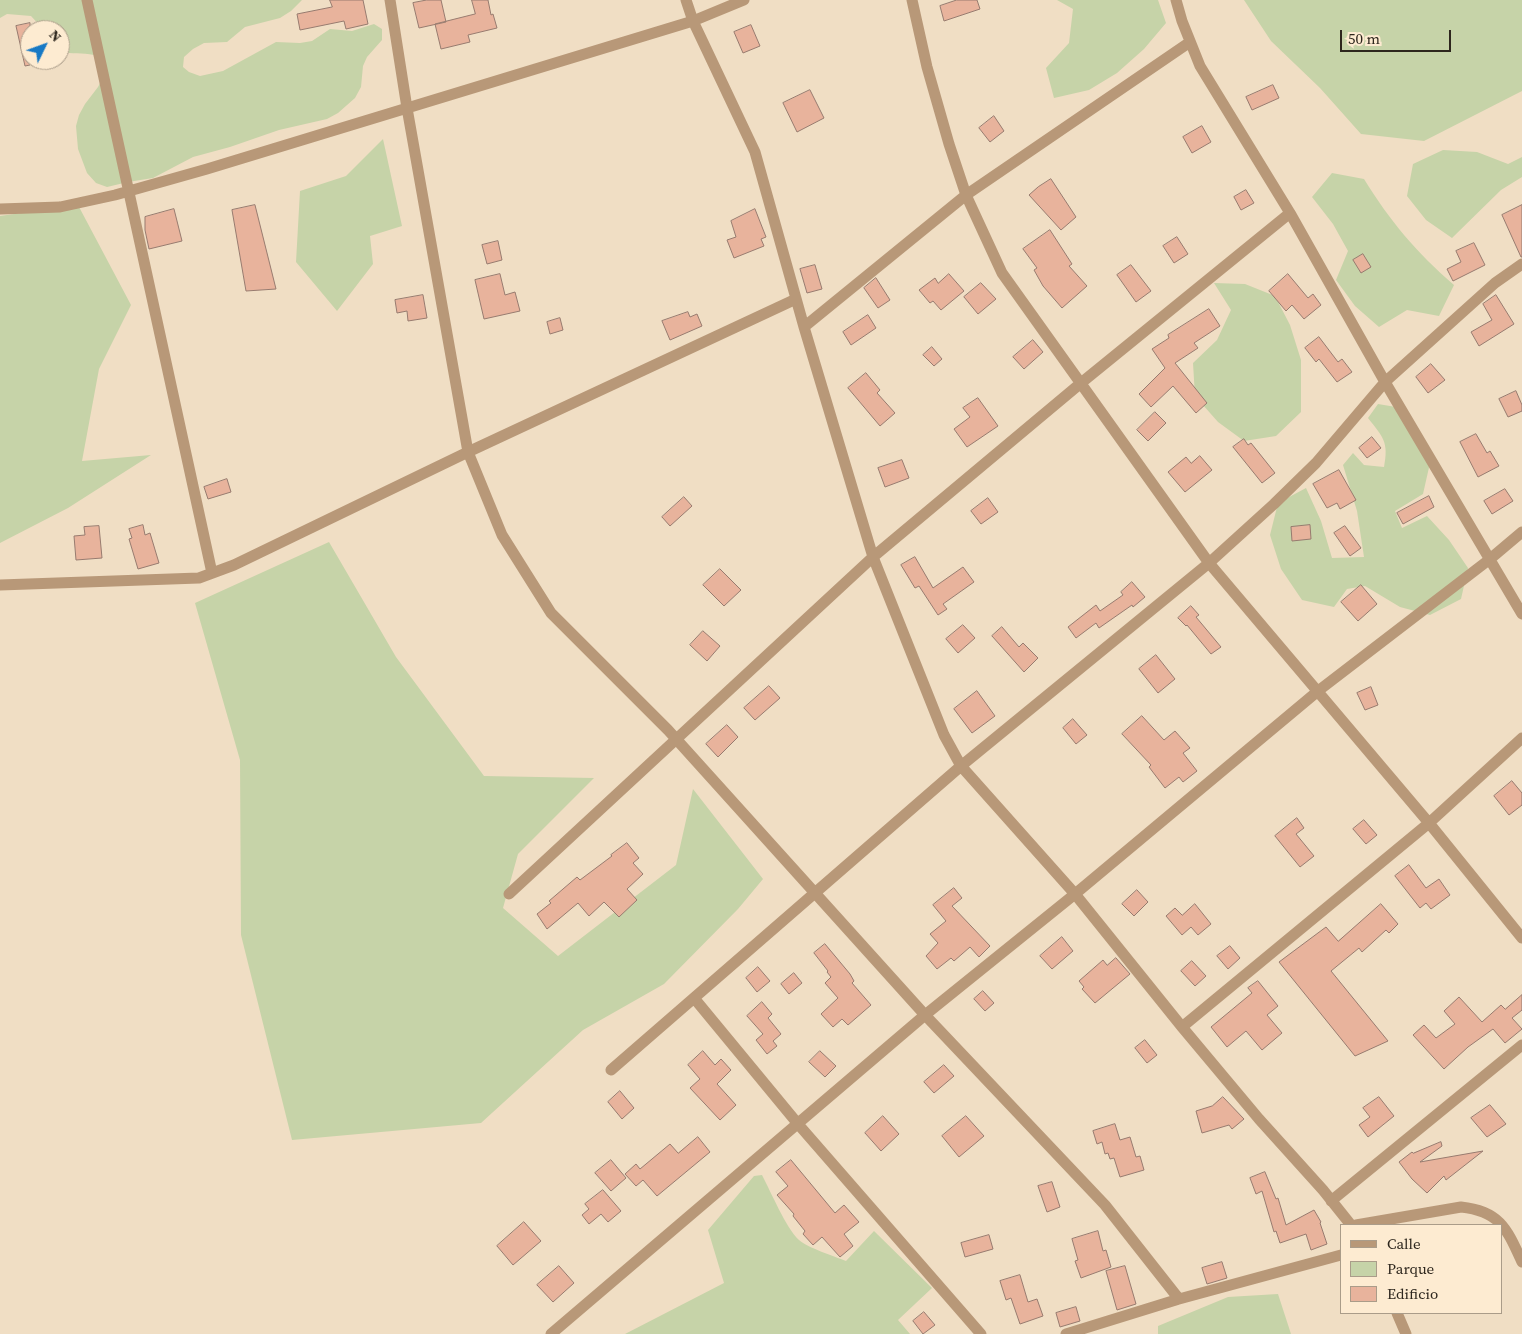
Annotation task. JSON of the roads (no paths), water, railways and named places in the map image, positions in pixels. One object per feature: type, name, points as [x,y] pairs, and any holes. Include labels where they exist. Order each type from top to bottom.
[{"type":"street","points":[[86,0],[212,573]]},
{"type":"street","points":[[390,0],[407,108],[468,452],[502,535],[551,613],[676,739],[925,1015],[1105,1206],[1180,1299]]},
{"type":"street","points":[[686,0],[755,152],[804,326],[873,557],[944,735],[961,766],[1075,894],[1182,1027],[1350,1224]]},
{"type":"street","points":[[0,209],[60,207],[128,191],[694,20],[744,0]]},
{"type":"street","points":[[912,0],[927,67],[966,196],[1002,273],[1209,563],[1429,823],[1522,938]]},
{"type":"street","points":[[1176,0],[1182,21],[1200,66],[1290,213],[1385,382],[1522,614]]},
{"type":"street","points":[[804,326],[966,196],[1190,42]]},
{"type":"street","points":[[509,894],[873,557],[1081,383],[1290,213]]},
{"type":"street","points":[[610,1070],[961,766],[1209,563],[1316,463],[1385,382],[1495,283],[1522,264]]},
{"type":"street","points":[[0,585],[199,578],[234,565],[468,452],[796,298]]},
{"type":"street","points":[[551,1334],[925,1015],[1075,894],[1318,691],[1490,559],[1522,532]]},
{"type":"street","points":[[1182,1027],[1429,823],[1522,738]]},
{"type":"street","points":[[694,998],[798,1124],[981,1334]]},
{"type":"street","points":[[1331,1201],[1522,1045]]},
{"type":"street","points":[[1362,1224],[1461,1207],[1477,1208],[1493,1216],[1501,1224]]},
{"type":"street","points":[[1502,1225],[1522,1262]]},
{"type":"street","points":[[1066,1334],[1180,1299],[1340,1255]]},
{"type":"street","points":[[1397,1314],[1406,1334]]}]
